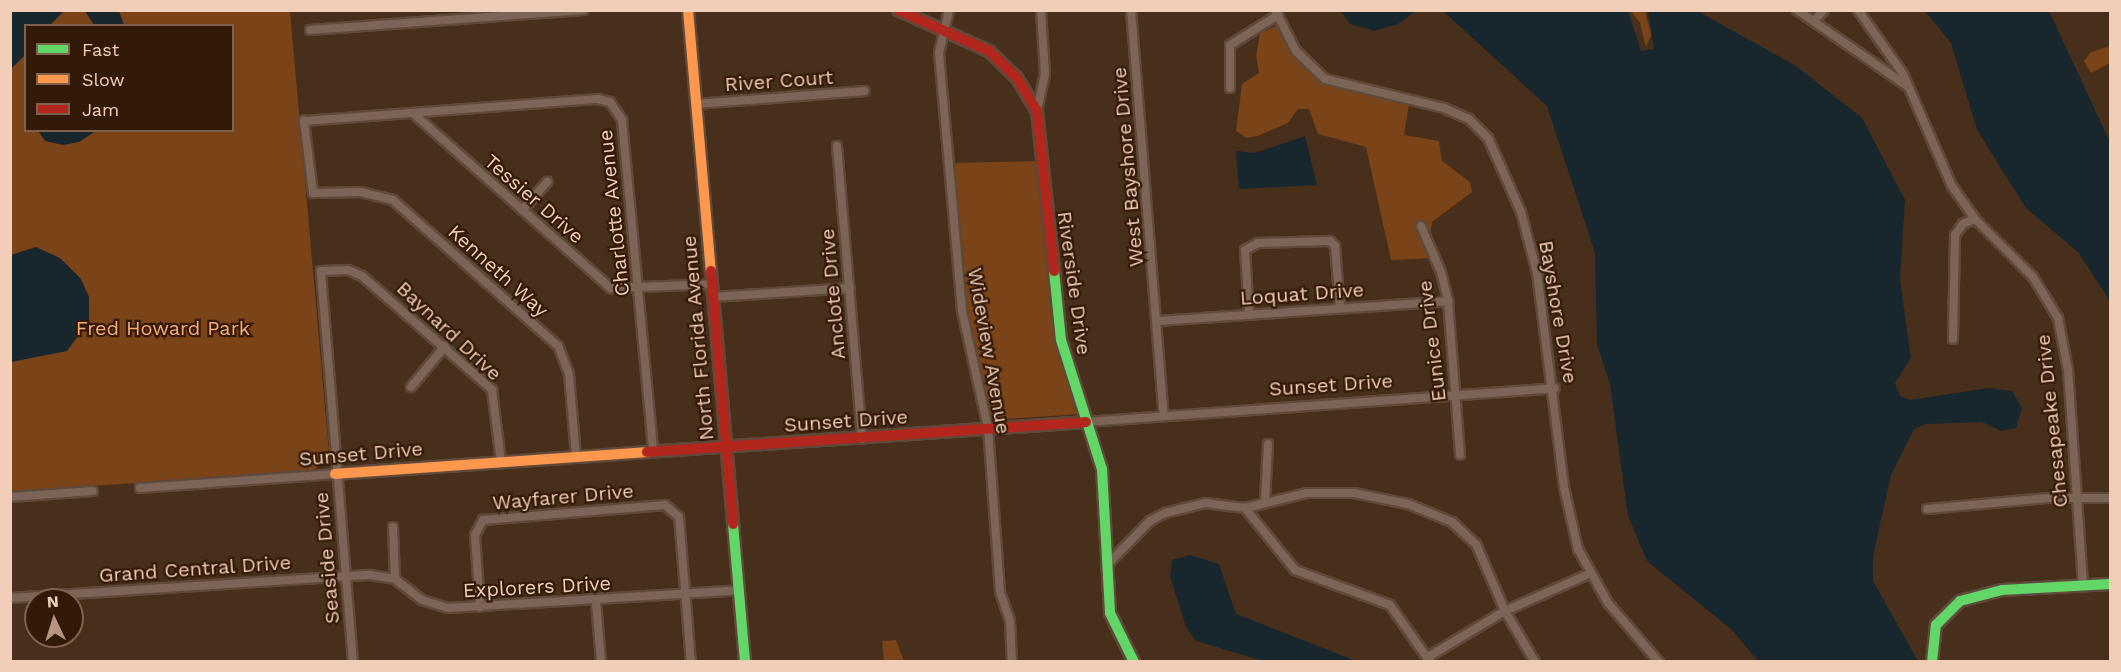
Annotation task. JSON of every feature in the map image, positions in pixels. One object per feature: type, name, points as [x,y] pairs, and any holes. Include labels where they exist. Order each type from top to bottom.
[{"type":"street","points":[[310,30],[583,10]]},
{"type":"street","name":"North Florida Avenue","points":[[688,10],[746,662]]},
{"type":"street","name":"Riverside Drive","points":[[898,10],[989,51],[1007,66],[1037,111],[1061,340],[1104,480],[1110,613],[1134,662]]},
{"type":"street","name":"Wideview Avenue","points":[[949,10],[939,53],[962,311],[988,428],[1000,592],[1010,621],[1012,662]]},
{"type":"street","points":[[1037,111],[1045,74],[1041,10]]},
{"type":"street","name":"West Bayshore Drive","points":[[1131,10],[1164,416]]},
{"type":"street","points":[[1797,10],[1907,86]]},
{"type":"street","points":[[1814,21],[1824,10]]},
{"type":"street","name":"Chesapeake Drive","points":[[1858,10],[1907,86],[1942,169],[1975,219],[2033,277],[2058,318],[2068,370],[2083,585]]},
{"type":"street","points":[[1230,88],[1230,45],[1277,13]]},
{"type":"street","name":"Bayshore Drive","points":[[1277,13],[1305,63],[1325,79],[1444,108],[1469,119],[1488,138],[1529,240],[1555,388],[1568,513],[1589,574],[1659,662]]},
{"type":"street","name":"River Court","points":[[696,104],[865,91]]},
{"type":"street","name":"Charlotte Avenue","points":[[313,193],[304,121],[598,99],[610,102],[622,120],[653,450]]},
{"type":"street","name":"Tessier Drive","points":[[414,114],[610,288],[639,290],[713,284]]},
{"type":"street","name":"Anclote Drive","points":[[837,146],[862,439]]},
{"type":"street","points":[[522,210],[547,182]]},
{"type":"street","name":"Kenneth Way","points":[[313,193],[361,192],[393,200],[558,346],[569,374],[576,456]]},
{"type":"street","points":[[1953,339],[1955,235],[1963,224],[1975,219]]},
{"type":"street","name":"Eunice Drive","points":[[1421,226],[1441,272],[1448,301],[1460,455]]},
{"type":"street","points":[[1249,315],[1245,250],[1258,243],[1330,241],[1335,246],[1340,308]]},
{"type":"street","name":"Baynard Drive","points":[[321,271],[348,270],[362,276],[445,346],[492,390],[501,461]]},
{"type":"street","name":"Seaside Drive","points":[[321,271],[336,479],[353,662]]},
{"type":"street","points":[[714,297],[850,288]]},
{"type":"street","name":"Loquat Drive","points":[[1158,321],[1448,301]]},
{"type":"street","points":[[411,387],[445,346]]},
{"type":"street","name":"Sunset Drive","points":[[140,488],[336,479],[501,461],[862,439],[1456,393],[1555,388]]},
{"type":"street","points":[[1265,500],[1268,444]]},
{"type":"street","points":[[10,497],[93,491]]},
{"type":"street","points":[[1107,566],[1150,521],[1165,513],[1205,503],[1245,508],[1265,500],[1315,492],[1372,495],[1423,509],[1469,534],[1505,611],[1534,662]]},
{"type":"street","points":[[1927,509],[2047,498],[2077,501],[2110,498]]},
{"type":"street","name":"Wayfarer Drive","points":[[480,608],[475,534],[483,520],[664,505],[679,517],[685,595]]},
{"type":"street","points":[[1245,508],[1295,570],[1363,591],[1395,610],[1429,659],[1505,611],[1589,574]]},
{"type":"street","points":[[346,576],[395,579],[393,526]]},
{"type":"street","name":"Grand Central Drive","points":[[10,598],[346,576]]},
{"type":"street","name":"Explorers Drive","points":[[395,579],[422,600],[448,608],[596,602],[739,590]]},
{"type":"street","points":[[1932,662],[1935,625],[1960,600],[2002,590],[2110,584]]},
{"type":"street","points":[[685,595],[691,662]]},
{"type":"street","points":[[596,602],[601,662]]},
{"type":"green space","name":"Fred Howard Park","points":[[11,11],[290,11],[329,452],[320,466],[310,472],[11,491]]},
{"type":"green space","points":[[1631,11],[1645,11],[1651,35],[1646,47],[1640,23]]},
{"type":"green space","points":[[1279,25],[1303,66],[1324,83],[1409,104],[1404,135],[1439,141],[1442,161],[1470,182],[1472,192],[1432,222],[1430,239],[1422,221],[1416,224],[1431,258],[1391,260],[1366,147],[1318,134],[1309,109],[1298,109],[1288,123],[1257,136],[1247,138],[1236,131],[1242,84],[1259,73],[1256,56],[1260,33]]},
{"type":"green space","points":[[2110,46],[2110,63],[2091,73],[2084,61],[2091,52]]},
{"type":"green space","points":[[1038,161],[1056,338],[1079,414],[1004,419],[990,416],[966,317],[953,163]]},
{"type":"green space","points":[[896,640],[904,661],[884,661],[882,641]]},
{"type":"shaded area","points":[[11,10],[64,11],[51,24],[24,24],[24,56],[11,69]]},
{"type":"shaded area","points":[[85,11],[119,11],[124,24],[93,24]]},
{"type":"shaded area","points":[[1341,11],[1416,11],[1398,24],[1374,31],[1350,24]]},
{"type":"shaded area","points":[[1443,11],[1628,11],[1641,51],[1654,49],[1648,11],[1697,11],[1796,66],[1862,118],[1905,200],[1900,280],[1911,358],[1895,383],[1900,396],[1910,400],[1989,388],[2012,391],[2022,408],[2016,428],[2001,431],[1982,422],[1926,424],[1914,429],[1891,475],[1873,556],[1873,581],[1918,661],[1758,661],[1732,630],[1647,561],[1628,516],[1610,384],[1597,344],[1595,253],[1547,106]]},
{"type":"shaded area","points":[[1925,11],[2049,11],[2110,142],[2110,301],[2079,253],[2026,208],[1977,130],[1951,43]]},
{"type":"shaded area","points":[[39,132],[94,132],[79,142],[63,145],[45,141]]},
{"type":"shaded area","points":[[1305,136],[1317,185],[1239,189],[1236,151],[1254,153]]},
{"type":"shaded area","points":[[36,247],[60,258],[81,279],[89,297],[89,321],[67,351],[11,362],[11,255]]},
{"type":"shaded area","points":[[1190,555],[1219,564],[1236,614],[1356,661],[1263,661],[1196,641],[1186,627],[1170,576],[1172,560]]},
{"type":"traffic: fast","points":[[1054,271],[1061,340],[1102,469],[1110,613],[1134,662]]},
{"type":"traffic: fast","points":[[733,524],[745,662]]},
{"type":"traffic: fast","points":[[1932,662],[1936,625],[1960,601],[2002,590],[2110,584]]},
{"type":"traffic: slow","points":[[688,10],[711,271]]},
{"type":"traffic: slow","points":[[335,474],[647,452]]},
{"type":"traffic: jam","points":[[898,10],[989,51],[1017,78],[1037,111],[1054,271]]},
{"type":"traffic: jam","points":[[711,271],[733,524]]},
{"type":"traffic: jam","points":[[647,452],[1086,422]]}]
